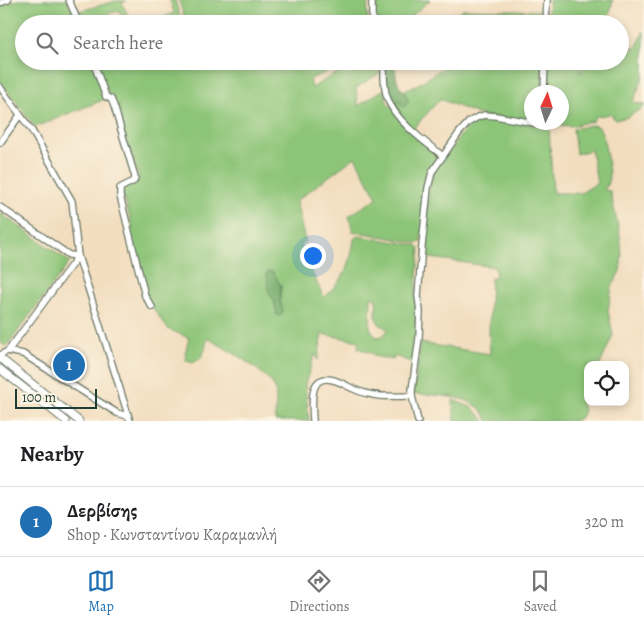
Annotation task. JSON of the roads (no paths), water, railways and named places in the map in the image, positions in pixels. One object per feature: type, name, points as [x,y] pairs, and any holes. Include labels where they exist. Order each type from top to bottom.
[{"type":"main road","points":[[0,356],[80,421]]},
{"type":"main road","points":[[0,369],[66,421]]},
{"type":"street","points":[[0,3],[8,0]]},
{"type":"street","points":[[69,0],[75,15]]},
{"type":"street","points":[[372,0],[372,15]]},
{"type":"street","points":[[546,15],[547,0]]},
{"type":"street","points":[[96,70],[106,96],[111,99],[114,106],[135,177],[134,181],[120,188],[120,196],[145,296],[152,307]]},
{"type":"street","points":[[384,70],[385,92],[389,103],[410,128],[444,156]]},
{"type":"street","points":[[544,85],[545,70]]},
{"type":"street","points":[[1,91],[39,142],[72,201],[78,256],[128,419]]},
{"type":"street","points":[[0,143],[20,115]]},
{"type":"street","points":[[418,421],[412,396],[419,338],[420,311],[418,290],[428,188],[432,172],[469,122],[480,116],[496,116],[524,122]]},
{"type":"street","points":[[0,207],[69,254],[78,256]]},
{"type":"street","points":[[0,356],[8,351],[78,256]]},
{"type":"street","points":[[8,351],[23,354],[128,419]]},
{"type":"street","points":[[313,421],[313,390],[317,382],[324,379],[331,379],[360,392],[375,396],[412,396]]},
{"type":"place","name":"Δερβίσης","points":[[69,365]]}]
